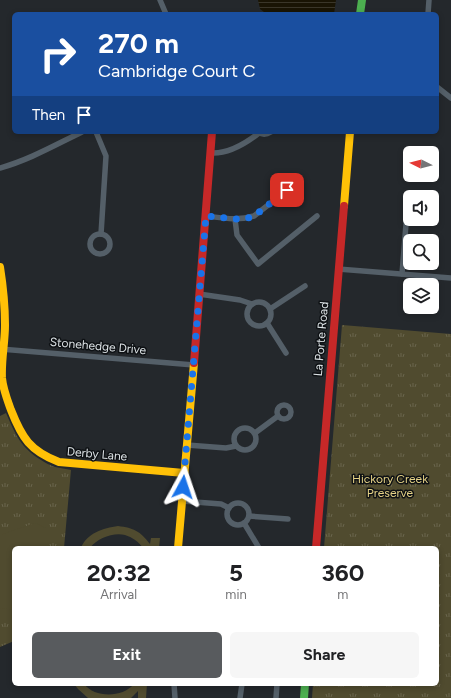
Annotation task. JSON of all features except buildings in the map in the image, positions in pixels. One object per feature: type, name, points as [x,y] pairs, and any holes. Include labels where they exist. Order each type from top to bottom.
[{"type":"street","points":[[160,0],[165,12]]},
{"type":"street","points":[[360,12],[362,0]]},
{"type":"street","points":[[428,12],[429,0]]},
{"type":"street","points":[[439,89],[451,98]]},
{"type":"street","points":[[0,168],[30,158],[78,134]]},
{"type":"street","points":[[97,134],[106,156],[101,234]]},
{"type":"street","points":[[178,546],[212,134]]},
{"type":"street","points":[[211,153],[226,152],[246,143],[257,134]]},
{"type":"street","name":"La Porte Road","points":[[316,546],[350,134]]},
{"type":"street","points":[[206,216],[235,219],[245,219],[254,216],[299,181]]},
{"type":"street","points":[[235,219],[237,235],[258,264],[317,216]]},
{"type":"street","points":[[402,274],[406,226]]},
{"type":"street","name":"Derby Lane","points":[[0,267],[5,325],[2,350],[2,374],[5,392],[17,427],[26,442],[37,452],[50,459],[64,463],[184,473]]},
{"type":"street","points":[[338,269],[451,278]]},
{"type":"street","points":[[270,309],[305,286]]},
{"type":"street","points":[[199,294],[240,300],[252,304]]},
{"type":"street","points":[[256,302],[265,304],[270,309],[271,316],[269,320],[267,323],[262,325],[258,326],[253,324],[248,317],[249,308],[256,302]]},
{"type":"street","points":[[267,323],[286,353]]},
{"type":"street","name":"Stonehedge Drive","points":[[2,350],[194,365]]},
{"type":"street","points":[[255,433],[278,416]]},
{"type":"street","points":[[247,428],[255,433],[256,442],[252,449],[247,451],[239,449],[236,446],[234,437],[239,430],[247,428]]},
{"type":"street","points":[[187,445],[226,448],[236,446]]},
{"type":"street","points":[[182,501],[221,504],[229,508]]},
{"type":"street","points":[[240,504],[247,508],[249,516],[244,523],[241,525],[236,525],[229,521],[227,512],[232,505],[240,504]]},
{"type":"street","points":[[249,516],[288,519]]},
{"type":"street","points":[[244,523],[258,546]]},
{"type":"street","points":[[174,686],[175,698]]},
{"type":"street","points":[[240,698],[242,686]]},
{"type":"street","points":[[276,698],[277,686]]},
{"type":"street","points":[[304,698],[305,686]]},
{"type":"green space","name":"Hickory Creek Preserve","points":[[342,325],[451,334],[451,698],[312,698],[313,686],[439,686],[439,546],[324,546]]},
{"type":"green space","points":[[6,413],[19,440],[28,451],[48,464],[71,470],[64,546],[12,546],[12,642],[0,647],[0,416]]},
{"type":"green space","points":[[35,523],[46,528],[46,546],[12,546],[12,610],[0,608],[0,537],[3,534]]},
{"type":"green space","points":[[118,526],[128,528],[143,536],[150,544],[151,538],[160,538],[159,546],[141,546],[133,538],[116,534],[101,539],[92,546],[82,546],[91,535],[107,528]]},
{"type":"green space","points":[[76,686],[86,686],[89,689],[101,694],[116,694],[129,689],[132,686],[147,686],[146,698],[138,698],[138,691],[131,698],[88,698]]},
{"type":"shaded area","points":[[258,0],[336,0],[334,12],[264,12],[260,9]]},
{"type":"traffic: fast","points":[[360,12],[362,0]]},
{"type":"traffic: fast","points":[[304,698],[305,686]]},
{"type":"traffic: slow","points":[[344,206],[350,134]]},
{"type":"traffic: slow","points":[[0,267],[5,318],[2,378],[4,390],[15,420],[23,436],[28,442],[41,453],[59,462],[184,473]]},
{"type":"traffic: slow","points":[[178,546],[194,363]]},
{"type":"traffic: jam","points":[[194,363],[212,134]]},
{"type":"traffic: jam","points":[[316,546],[344,206]]},
{"type":"route","points":[[183,487],[206,216],[245,219],[254,216],[287,190]]}]
